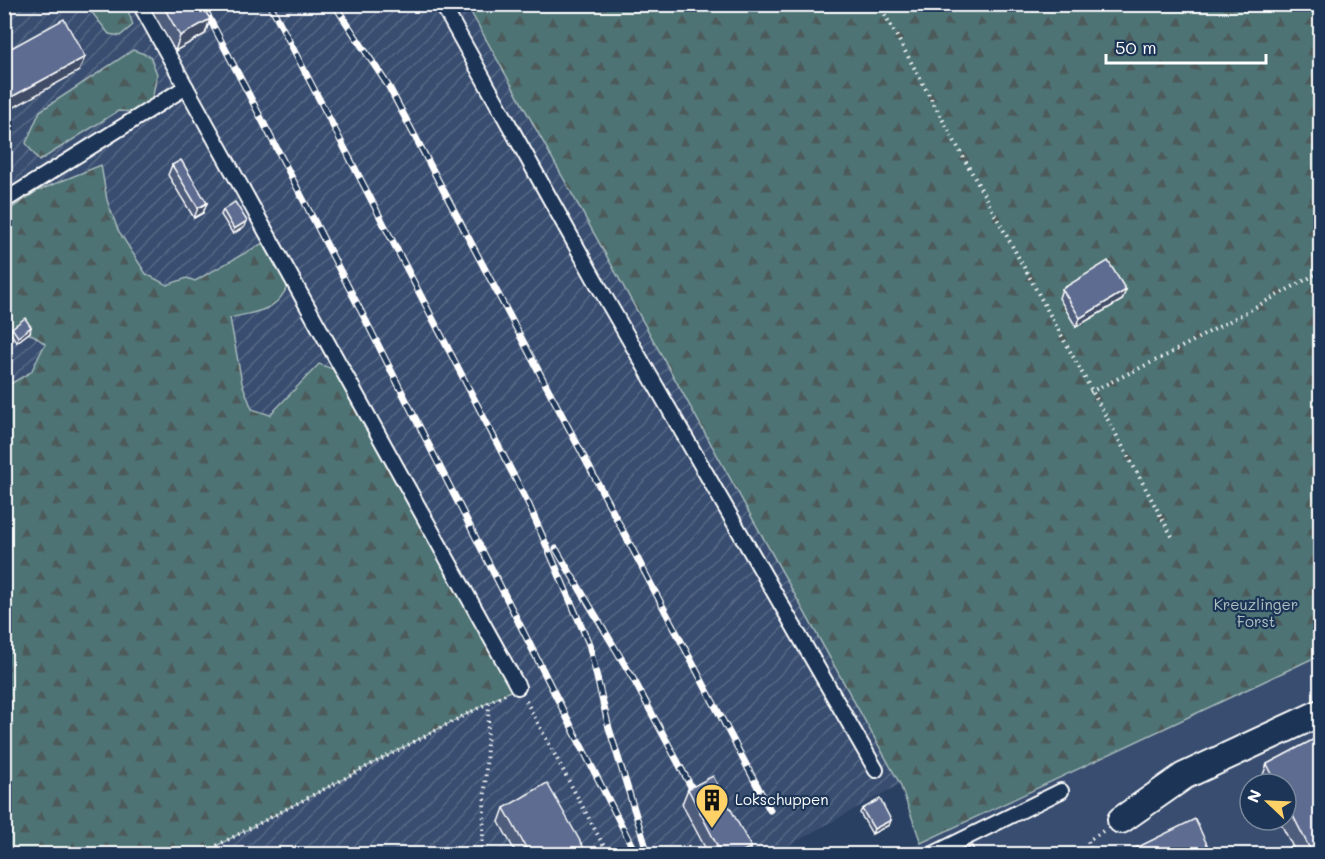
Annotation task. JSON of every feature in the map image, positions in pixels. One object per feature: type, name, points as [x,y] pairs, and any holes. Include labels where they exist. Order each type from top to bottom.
[{"type":"street","points":[[1121,820],[1184,776],[1320,713]]},
{"type":"lane","points":[[140,4],[518,687]]},
{"type":"lane","points":[[442,4],[594,278],[876,770]]},
{"type":"lane","points":[[4,201],[186,87]]},
{"type":"lane","points":[[933,855],[1061,791]]},
{"type":"path","points":[[879,4],[1090,392],[1174,540]]},
{"type":"path","points":[[1090,392],[1167,355],[1320,272]]},
{"type":"path","points":[[201,855],[518,687],[608,855]]},
{"type":"path","points":[[482,855],[489,702]]},
{"type":"shaded area","points":[[5,5],[1320,5],[900,784],[773,854],[5,854]]},
{"type":"shaded area","points":[[1320,655],[1320,854],[897,854],[1281,672]]},
{"type":"green space","points":[[86,5],[126,5],[133,25],[120,36],[109,34]]},
{"type":"green space","name":"Kreuzlinger Forst","points":[[467,5],[1320,5],[1320,655],[921,843],[900,784]]},
{"type":"green space","points":[[133,50],[150,56],[157,74],[153,95],[147,105],[136,112],[118,111],[39,161],[26,143],[40,111]]},
{"type":"green space","points":[[101,165],[107,200],[118,230],[146,274],[167,285],[187,278],[195,281],[270,239],[288,285],[278,301],[271,306],[257,312],[230,318],[242,383],[252,409],[270,415],[319,364],[344,373],[518,687],[201,854],[5,854],[5,387],[31,372],[45,344],[33,335],[5,328],[5,213],[37,191]]},
{"type":"building","points":[[162,4],[201,4],[210,19],[180,36]]},
{"type":"building","points":[[64,19],[85,57],[4,101],[4,52]]},
{"type":"building","points":[[181,160],[207,203],[198,208],[172,165]]},
{"type":"building","points":[[235,202],[247,221],[234,229],[223,210]]},
{"type":"building","points":[[1108,261],[1126,290],[1080,318],[1062,289]]},
{"type":"building","points":[[25,318],[31,327],[18,337],[12,328]]},
{"type":"building","points":[[1320,736],[1320,847],[1311,851],[1298,826],[1298,772],[1271,772],[1267,764]]},
{"type":"building","points":[[713,776],[751,847],[736,855],[722,855],[688,789]]},
{"type":"building","points":[[547,783],[588,855],[530,855],[504,808]]},
{"type":"building","points":[[880,799],[891,820],[874,829],[862,809]]},
{"type":"building","points":[[1195,819],[1212,855],[1122,855]]},
{"type":"building","points":[[972,846],[976,855],[956,855]]},
{"type":"railway","points":[[202,4],[364,317],[636,854]]},
{"type":"railway","points":[[270,4],[529,505],[589,644],[609,728],[648,854]]},
{"type":"railway","points":[[334,4],[389,87],[770,810]]},
{"type":"railway","points":[[556,549],[634,680],[696,796]]},
{"type":"place","name":"Lokschuppen","points":[[712,829]]}]
